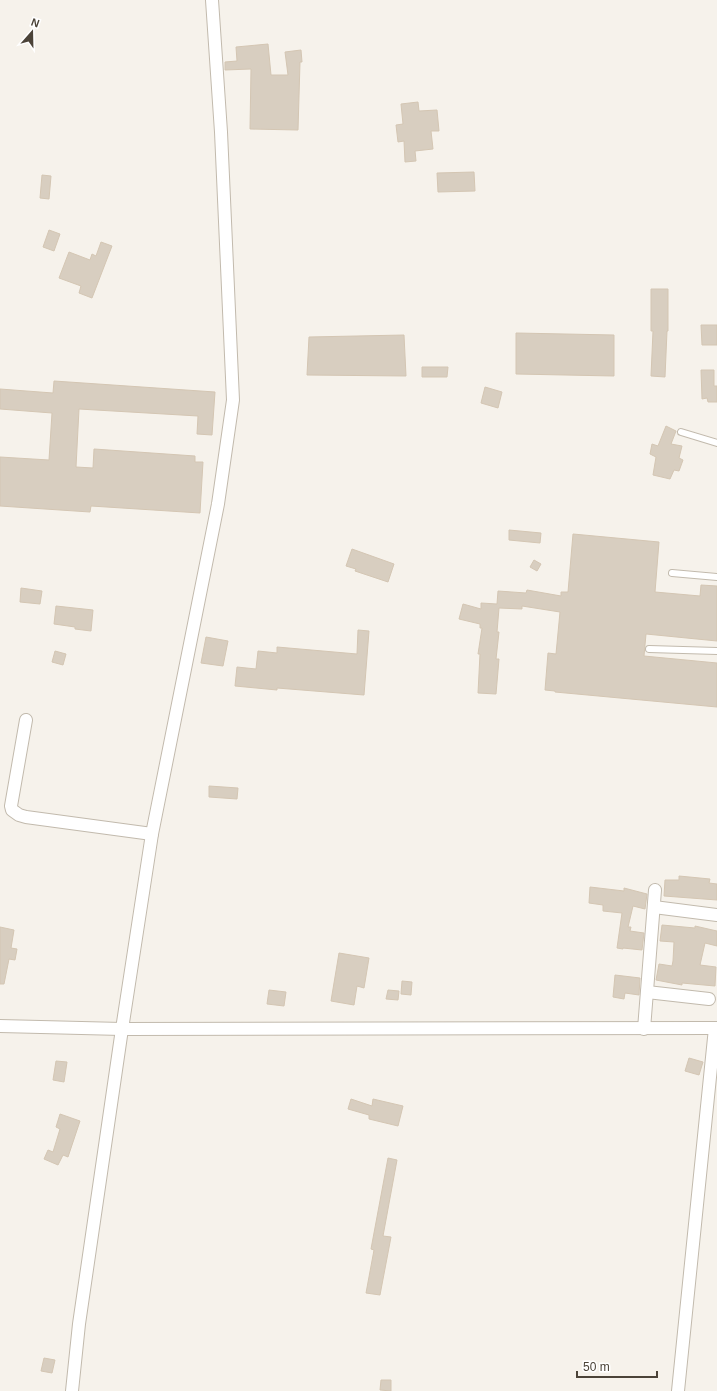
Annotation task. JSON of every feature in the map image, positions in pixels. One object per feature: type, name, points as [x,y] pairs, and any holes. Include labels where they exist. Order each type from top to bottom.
[{"type":"street","points":[[72,1391],[79,1324],[152,834],[218,504],[234,400],[221,132],[212,0]]},
{"type":"street","points":[[26,720],[11,806],[12,810],[19,815],[26,817],[152,834]]},
{"type":"street","points":[[644,1029],[655,890]]},
{"type":"street","points":[[654,907],[717,915]]},
{"type":"street","points":[[647,992],[708,999]]},
{"type":"street","points":[[0,1026],[122,1029],[716,1028],[678,1391]]},
{"type":"lane","points":[[681,432],[717,443]]},
{"type":"lane","points":[[672,573],[717,577]]},
{"type":"lane","points":[[649,649],[717,651]]},
{"type":"building","points":[[268,44],[271,75],[288,75],[285,52],[301,50],[302,62],[300,62],[298,130],[250,129],[251,69],[225,70],[225,62],[237,61],[236,47]]},
{"type":"building","points":[[418,102],[419,111],[437,110],[439,131],[431,131],[433,149],[415,151],[416,161],[405,162],[404,141],[398,142],[396,125],[403,124],[401,104]]},
{"type":"building","points":[[474,172],[475,191],[438,192],[437,173]]},
{"type":"building","points":[[42,175],[51,176],[49,199],[40,198]]},
{"type":"building","points":[[49,230],[60,234],[54,251],[43,247]]},
{"type":"building","points":[[101,242],[112,246],[92,298],[79,293],[81,286],[59,278],[69,252],[90,260],[92,254],[96,256]]},
{"type":"building","points":[[651,289],[668,289],[668,331],[665,377],[651,376],[653,331],[651,331]]},
{"type":"building","points":[[701,325],[717,325],[717,345],[702,345]]},
{"type":"building","points":[[516,333],[614,335],[614,376],[516,374]]},
{"type":"building","points":[[404,335],[406,376],[307,375],[309,337]]},
{"type":"building","points":[[422,367],[448,367],[447,377],[422,377]]},
{"type":"building","points":[[701,370],[714,370],[714,386],[717,386],[717,402],[708,402],[707,398],[702,399]]},
{"type":"building","points":[[54,381],[215,392],[212,435],[197,434],[198,416],[79,409],[76,467],[93,468],[94,449],[195,456],[195,462],[203,462],[200,513],[91,506],[90,512],[0,506],[0,457],[49,460],[52,413],[0,409],[0,389],[53,393]]},
{"type":"building","points":[[485,387],[502,392],[498,408],[481,403]]},
{"type":"building","points":[[666,426],[676,431],[671,444],[682,446],[679,458],[683,460],[679,471],[674,470],[670,479],[653,475],[656,457],[650,454],[652,444],[658,446]]},
{"type":"building","points":[[509,530],[541,533],[540,543],[509,540]]},
{"type":"building","points":[[573,534],[659,542],[655,592],[700,596],[701,585],[717,586],[717,641],[646,634],[644,656],[717,663],[717,707],[545,690],[548,653],[556,654],[560,612],[522,606],[522,609],[499,608],[497,632],[499,632],[496,659],[499,659],[496,694],[478,693],[480,654],[478,654],[482,628],[480,628],[480,624],[459,619],[463,604],[481,609],[481,603],[497,604],[498,591],[526,593],[527,590],[561,596],[561,592],[568,592]]},
{"type":"building","points":[[352,549],[394,564],[388,582],[355,571],[356,569],[346,566]]},
{"type":"building","points":[[534,560],[541,564],[537,571],[530,567]]},
{"type":"building","points":[[21,588],[42,591],[40,604],[20,602]]},
{"type":"building","points":[[56,606],[93,610],[91,631],[54,624]]},
{"type":"building","points":[[358,630],[369,631],[364,695],[235,686],[237,667],[256,669],[258,651],[277,653],[277,647],[357,654]]},
{"type":"building","points":[[206,637],[228,641],[223,666],[201,663]]},
{"type":"building","points":[[55,651],[66,654],[63,665],[52,662]]},
{"type":"building","points":[[209,786],[238,788],[237,799],[209,797]]},
{"type":"building","points":[[679,876],[710,879],[709,883],[717,884],[717,900],[664,896],[665,880],[679,880]]},
{"type":"building","points":[[590,887],[624,891],[624,888],[647,894],[645,909],[633,906],[628,927],[631,927],[630,931],[644,933],[642,950],[617,948],[622,913],[603,911],[603,905],[589,903]]},
{"type":"building","points":[[662,925],[695,928],[695,926],[717,931],[717,946],[705,943],[700,965],[716,967],[715,986],[682,983],[682,985],[656,980],[659,964],[672,966],[673,961],[674,942],[660,941]]},
{"type":"building","points":[[0,927],[14,930],[11,948],[17,949],[15,960],[9,959],[4,984],[0,984]]},
{"type":"building","points":[[339,953],[369,958],[364,988],[357,986],[354,1005],[331,1001]]},
{"type":"building","points":[[615,975],[640,978],[639,995],[625,993],[624,999],[613,997]]},
{"type":"building","points":[[402,981],[412,982],[411,995],[401,994]]},
{"type":"building","points":[[269,990],[286,992],[284,1006],[267,1004]]},
{"type":"building","points":[[388,990],[399,991],[398,1000],[386,999]]},
{"type":"building","points":[[689,1058],[703,1062],[699,1075],[685,1071]]},
{"type":"building","points":[[56,1061],[67,1062],[64,1082],[53,1080]]},
{"type":"building","points":[[351,1099],[372,1106],[373,1099],[403,1106],[398,1126],[369,1119],[369,1115],[348,1109]]},
{"type":"building","points":[[60,1114],[80,1121],[68,1157],[63,1155],[58,1165],[44,1159],[48,1150],[53,1152],[60,1129],[56,1127]]},
{"type":"building","points":[[388,1158],[397,1160],[383,1236],[391,1237],[380,1295],[366,1293],[374,1250],[371,1249]]},
{"type":"building","points":[[44,1358],[55,1360],[52,1373],[41,1371]]},
{"type":"building","points":[[381,1380],[391,1380],[391,1391],[380,1390]]}]
